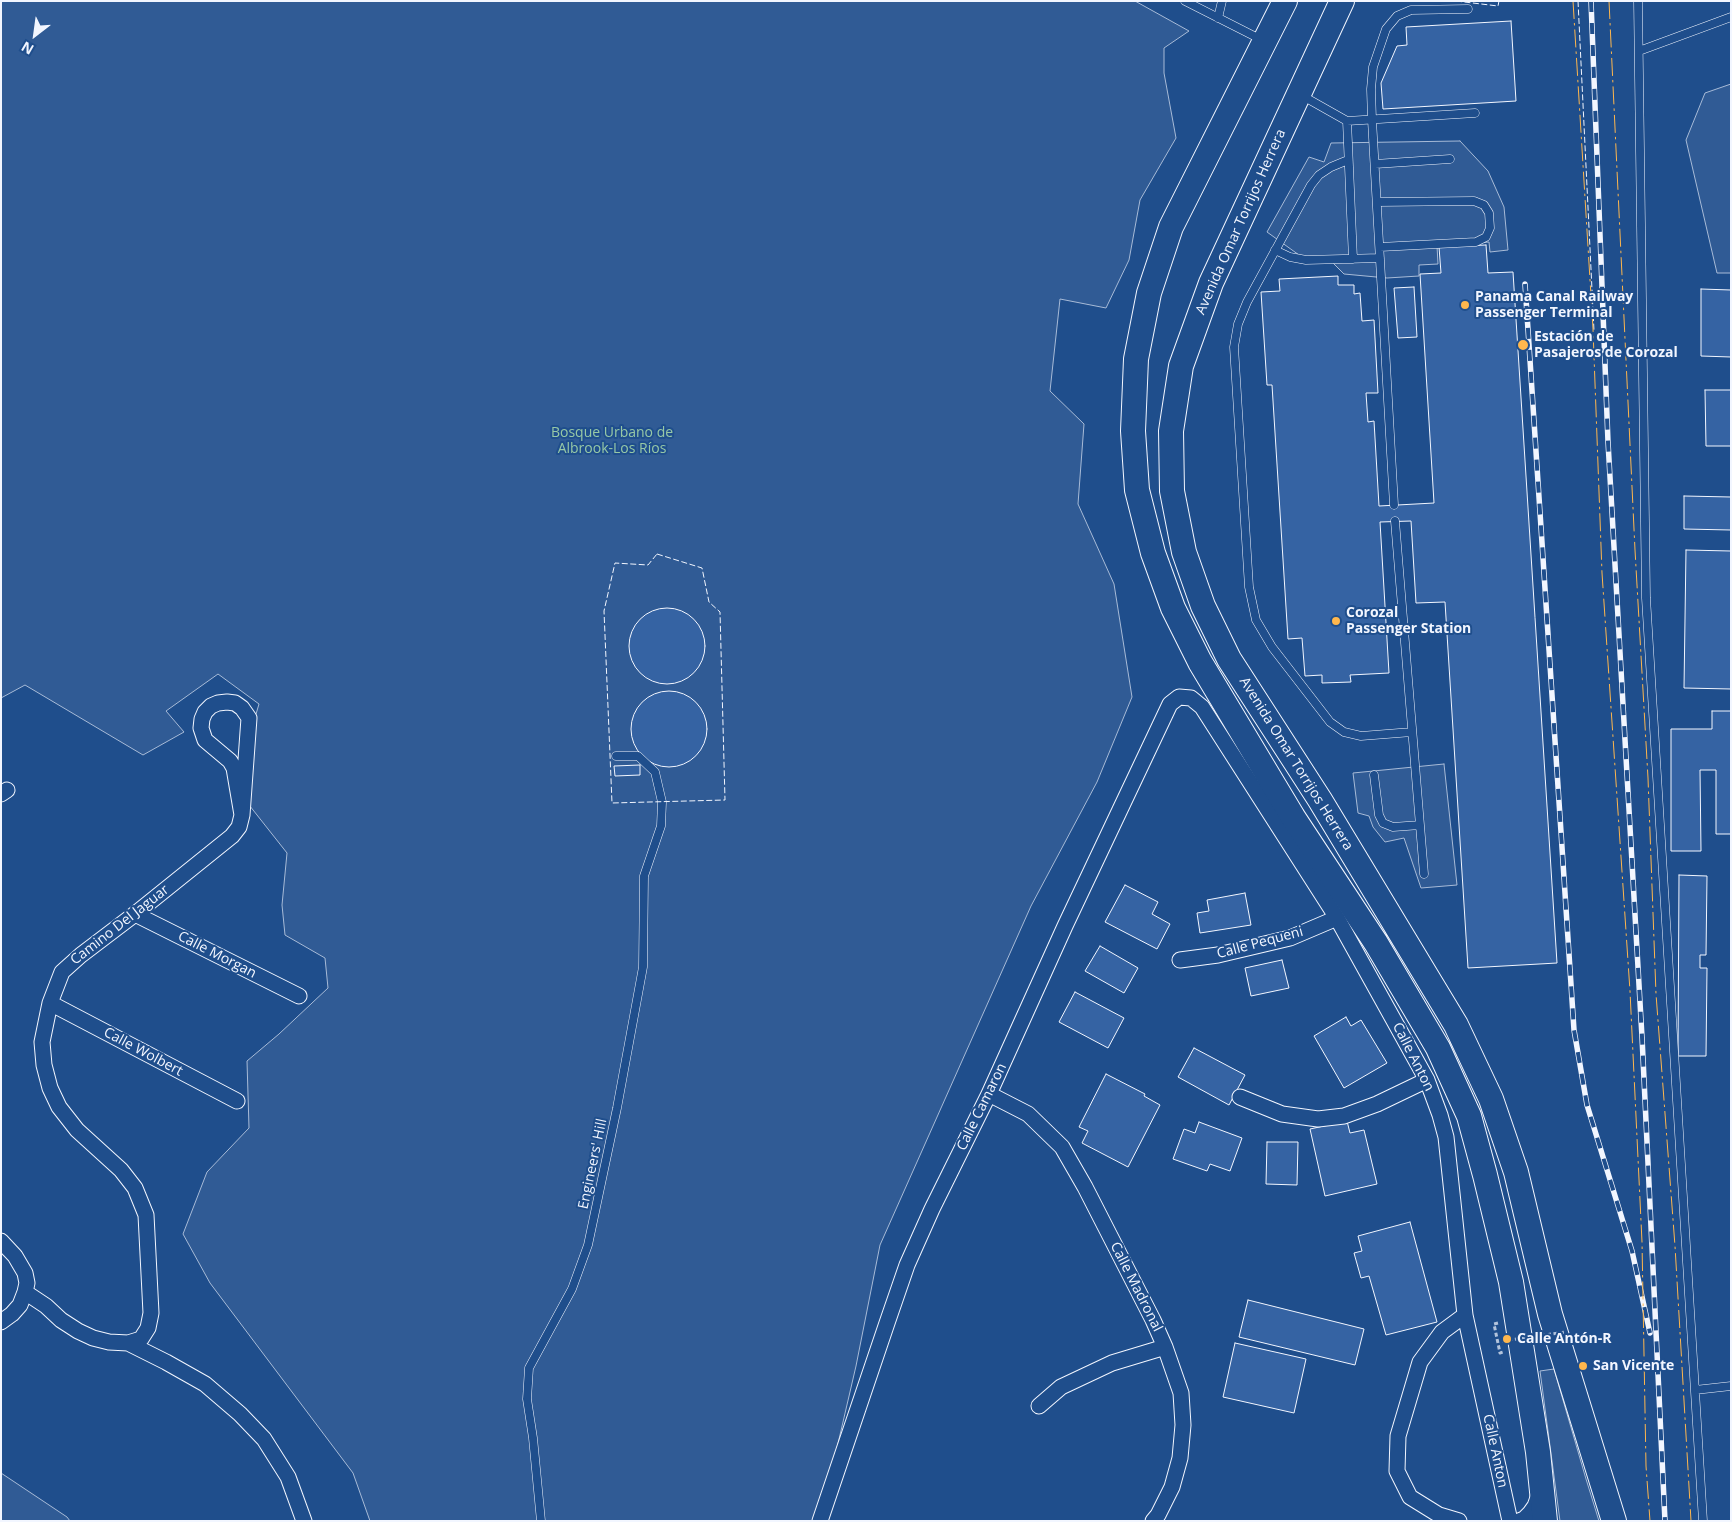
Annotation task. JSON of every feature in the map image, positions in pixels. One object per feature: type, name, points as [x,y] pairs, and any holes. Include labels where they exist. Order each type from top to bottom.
[{"type":"main road","name":"Avenida Omar Torrijos Herrera","points":[[1285,1],[1171,227],[1149,293],[1136,359],[1133,431],[1137,490],[1153,553],[1173,608],[1200,662],[1294,817],[1376,944],[1438,1048],[1469,1116],[1511,1282],[1542,1484],[1545,1521]]},
{"type":"main road","name":"Avenida Omar Torrijos Herrera","points":[[1342,1],[1211,283],[1181,366],[1172,431],[1172,491],[1184,552],[1203,606],[1229,659],[1320,800],[1456,1025],[1491,1099],[1516,1172],[1550,1314],[1614,1521]]},
{"type":"street","name":"Calle Anton","points":[[1170,704],[1179,697],[1191,698],[1202,708],[1338,918],[1427,1080],[1446,1136],[1465,1315],[1510,1521]]},
{"type":"street","name":"Camino Del Jaguar","points":[[128,1343],[141,1339],[148,1328],[151,1314],[146,1216],[135,1188],[121,1170],[76,1130],[59,1107],[50,1088],[44,1065],[42,1042],[50,1003],[62,972],[232,836],[239,827],[242,815],[249,718],[242,708],[235,703],[218,703],[206,712],[202,719],[202,733],[204,740],[230,761],[234,768],[242,815]]},
{"type":"street","name":"Calle Camaron","points":[[820,1521],[907,1266],[932,1209],[989,1094],[1065,926],[1170,704]]},
{"type":"street","name":"Calle Morgan","points":[[135,914],[299,996]]},
{"type":"street","name":"Calle Pequeni","points":[[1180,960],[1218,955],[1290,938],[1338,918]]},
{"type":"street","name":"Calle Wolbert","points":[[50,1003],[237,1101]]},
{"type":"street","points":[[1240,1097],[1282,1114],[1318,1119],[1344,1116],[1377,1104],[1427,1080]]},
{"type":"street","name":"Calle Madronal","points":[[989,1094],[1028,1114],[1062,1147],[1085,1187],[1165,1347],[1181,1393],[1183,1425],[1180,1458],[1172,1487],[1153,1521]]},
{"type":"street","points":[[1,1241],[15,1256],[25,1273],[27,1283],[20,1305],[1,1322]]},
{"type":"street","points":[[25,1292],[78,1331],[93,1338],[109,1342],[128,1343],[205,1384],[240,1414],[264,1439],[288,1477],[304,1521]]},
{"type":"street","points":[[1459,1521],[1438,1515],[1410,1497],[1397,1471],[1398,1436],[1420,1362],[1442,1332],[1465,1315]]},
{"type":"street","points":[[1039,1406],[1061,1387],[1069,1383],[1112,1364],[1165,1347]]},
{"type":"street","points":[[1519,1521],[1524,1519],[1535,1506],[1542,1484]]},
{"type":"lane","points":[[1185,1],[1264,41]]},
{"type":"lane","points":[[1218,18],[1222,1]]},
{"type":"lane","points":[[1638,1],[1646,598],[1703,1521]]},
{"type":"lane","points":[[1394,505],[1372,120],[1371,89],[1373,67],[1386,29],[1397,16],[1411,10],[1468,10]]},
{"type":"lane","points":[[1639,51],[1731,17]]},
{"type":"lane","points":[[1299,94],[1347,121],[1475,113]]},
{"type":"lane","points":[[1347,121],[1354,259]]},
{"type":"lane","points":[[1375,164],[1450,159]]},
{"type":"lane","points":[[1348,160],[1331,167],[1319,175],[1311,185],[1238,324],[1234,347],[1248,587],[1256,620],[1272,647],[1330,722],[1344,732],[1361,736],[1412,732]]},
{"type":"lane","points":[[1377,202],[1474,201],[1484,205],[1489,213],[1490,228],[1486,237],[1476,242],[1380,247]]},
{"type":"lane","points":[[1276,250],[1290,257],[1306,260],[1380,258]]},
{"type":"lane","points":[[1395,521],[1424,874]]},
{"type":"lane","name":"Engineers' Hill","points":[[541,1521],[534,1438],[527,1399],[529,1368],[572,1289],[588,1245],[618,1108],[643,967],[644,876],[661,826],[662,802],[655,772],[638,756],[616,756]]},
{"type":"lane","points":[[1374,775],[1378,815],[1383,823],[1393,827],[1420,825]]},
{"type":"lane","points":[[1695,1390],[1731,1386]]},
{"type":"path","points":[[1502,1341],[1566,1332]]},
{"type":"shaded area","name":"Bosque Urbano de Albrook-Los Ríos","points":[[1,1],[1135,1],[1189,31],[1164,48],[1164,73],[1176,138],[1140,200],[1129,260],[1106,308],[1060,299],[1050,391],[1084,424],[1078,504],[1114,584],[1132,697],[1097,782],[1031,906],[880,1245],[856,1366],[820,1521],[370,1521],[353,1473],[210,1283],[183,1234],[207,1172],[249,1128],[247,1061],[328,988],[325,958],[285,935],[282,905],[287,853],[242,796],[247,744],[259,704],[218,674],[166,711],[184,732],[143,755],[25,685],[1,698]]},
{"type":"shaded area","points":[[1731,84],[1731,273],[1717,273],[1686,140],[1705,93]]},
{"type":"shaded area","points":[[1460,141],[1488,171],[1504,207],[1508,250],[1490,252],[1489,242],[1437,246],[1438,264],[1419,265],[1419,276],[1387,278],[1344,274],[1330,260],[1306,260],[1267,232],[1309,157],[1324,162],[1331,143]]},
{"type":"shaded area","points":[[1444,764],[1457,885],[1421,888],[1404,838],[1385,842],[1373,827],[1369,816],[1358,813],[1353,773]]},
{"type":"shaded area","points":[[1554,1369],[1599,1521],[1560,1521],[1540,1371]]},
{"type":"shaded area","points":[[1,1473],[67,1517],[70,1521],[1,1521]]},
{"type":"building","points":[[1511,21],[1516,101],[1383,109],[1381,83],[1397,46],[1407,45],[1406,27]]},
{"type":"building","name":"Corozal Passenger Station","points":[[1486,245],[1488,273],[1513,272],[1557,963],[1468,968],[1445,602],[1416,603],[1411,521],[1380,522],[1389,673],[1350,675],[1351,682],[1322,683],[1322,675],[1305,676],[1302,638],[1288,639],[1272,385],[1267,385],[1261,292],[1280,291],[1279,279],[1338,276],[1338,285],[1354,285],[1354,294],[1360,293],[1362,321],[1374,320],[1378,393],[1366,393],[1368,422],[1374,421],[1379,506],[1434,503],[1420,274],[1441,273],[1439,247]]},
{"type":"building","points":[[1414,287],[1417,337],[1398,338],[1394,288]]},
{"type":"building","points":[[1701,289],[1731,290],[1731,357],[1701,356]]},
{"type":"building","points":[[1705,390],[1731,390],[1731,446],[1706,446]]},
{"type":"building","points":[[1684,496],[1731,497],[1731,530],[1684,529]]},
{"type":"building","points":[[1686,550],[1731,551],[1731,689],[1684,688]]},
{"type":"building","points":[[660,608],[674,608],[688,614],[699,625],[705,639],[702,661],[694,673],[674,684],[660,684],[646,678],[635,667],[629,653],[629,639],[635,625],[646,614]]},
{"type":"building","points":[[669,691],[684,694],[696,702],[704,714],[707,729],[704,744],[696,756],[684,764],[669,767],[654,764],[642,756],[634,744],[631,729],[634,714],[642,702],[654,694]]},
{"type":"building","points":[[1712,711],[1731,711],[1731,834],[1716,834],[1716,770],[1700,770],[1701,851],[1671,851],[1671,729],[1712,729]]},
{"type":"building","points":[[640,765],[640,775],[615,776],[614,766]]},
{"type":"building","points":[[1679,875],[1707,876],[1706,955],[1700,955],[1700,968],[1707,968],[1706,1056],[1678,1056]]},
{"type":"building","points":[[1125,885],[1158,902],[1152,914],[1170,924],[1157,949],[1105,922]]},
{"type":"building","points":[[1245,893],[1251,925],[1200,933],[1197,913],[1209,911],[1207,900]]},
{"type":"building","points":[[1100,946],[1138,968],[1124,993],[1085,971]]},
{"type":"building","points":[[1282,960],[1289,988],[1251,996],[1245,968]]},
{"type":"building","points":[[1075,992],[1124,1018],[1108,1048],[1059,1022]]},
{"type":"building","points":[[1346,1017],[1351,1026],[1361,1020],[1387,1063],[1344,1088],[1314,1036]]},
{"type":"building","points":[[1194,1048],[1245,1075],[1229,1105],[1178,1077]]},
{"type":"building","points":[[1106,1074],[1145,1094],[1144,1096],[1160,1105],[1128,1167],[1082,1143],[1088,1131],[1079,1127]]},
{"type":"building","points":[[1347,1121],[1350,1133],[1364,1130],[1377,1184],[1325,1196],[1310,1129]]},
{"type":"building","points":[[1199,1122],[1242,1138],[1230,1171],[1210,1164],[1207,1171],[1173,1159],[1184,1129],[1195,1133]]},
{"type":"building","points":[[1267,1142],[1298,1142],[1297,1185],[1266,1184]]},
{"type":"building","points":[[1410,1222],[1437,1322],[1386,1335],[1369,1276],[1361,1278],[1354,1253],[1362,1251],[1358,1236]]},
{"type":"building","points":[[1248,1300],[1364,1329],[1355,1365],[1239,1337]]},
{"type":"building","points":[[1235,1343],[1306,1359],[1294,1413],[1223,1397]]},
{"type":"railway","points":[[1591,1],[1608,442],[1642,1037],[1665,1521]]},
{"type":"railway","points":[[1525,284],[1574,1030],[1587,1105],[1632,1251],[1650,1333]]},
{"type":"fence","points":[[1456,1],[1498,6],[1499,1]]},
{"type":"fence","points":[[1578,1],[1594,331]]},
{"type":"fence","points":[[657,554],[702,568],[709,602],[720,612],[725,800],[612,803],[604,611],[615,563],[648,565],[657,554]]},
{"type":"power","points":[[1573,1],[1593,329],[1602,573],[1630,991],[1642,1242],[1646,1466],[1650,1521]]},
{"type":"power","points":[[1609,1],[1635,550],[1648,778],[1656,994],[1675,1246],[1691,1521]]},
{"type":"place","name":"Panama Canal Railway Passenger Terminal","points":[[1465,305]]},
{"type":"place","name":"Estación de Pasajeros de Corozal","points":[[1523,345]]},
{"type":"place","name":"Corozal Passenger Station","points":[[1336,621]]},
{"type":"place","name":"Calle Antón-R","points":[[1507,1339]]},
{"type":"place","name":"San Vicente","points":[[1583,1366]]}]
